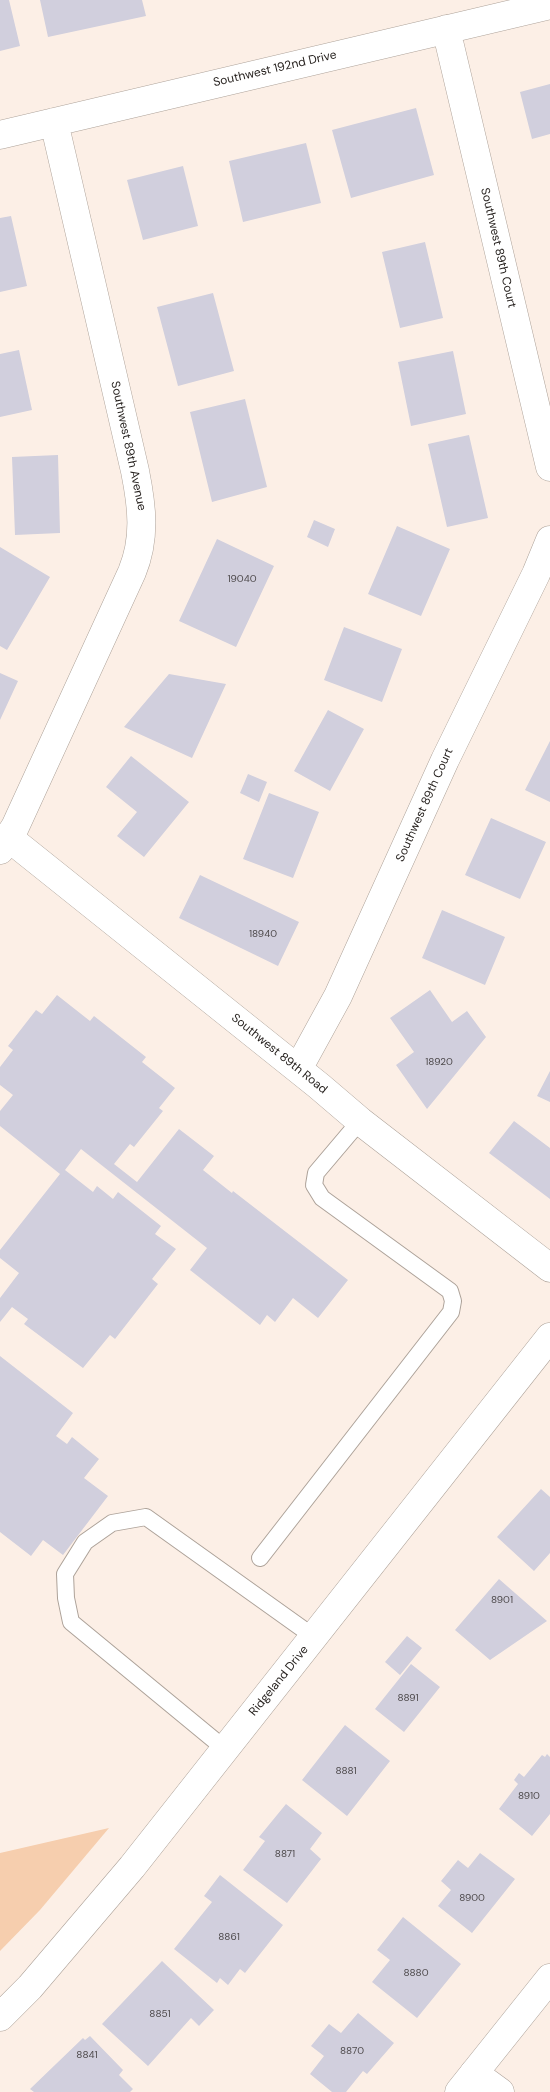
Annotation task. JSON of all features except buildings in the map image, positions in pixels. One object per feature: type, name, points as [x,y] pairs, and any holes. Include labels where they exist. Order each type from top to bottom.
[{"type":"street","name":"Southwest 192nd Drive","points":[[0,135],[550,5]]},
{"type":"street","name":"Southwest 89th Court","points":[[446,29],[550,467]]},
{"type":"street","name":"Southwest 89th Avenue","points":[[4,844],[132,572],[141,544],[142,512],[135,471],[54,122]]},
{"type":"street","name":"Southwest 89th Court","points":[[298,1070],[341,989],[445,760],[536,574],[550,540]]},
{"type":"street","name":"Southwest 89th Road","points":[[4,844],[298,1070],[360,1121],[550,1268]]},
{"type":"street","name":"Ridgeland Drive","points":[[0,2017],[30,1987],[104,1902],[550,1337]]},
{"type":"street","points":[[500,2092],[467,2082],[550,1978]]},
{"type":"lane","points":[[260,1558],[452,1312],[453,1301],[450,1291],[322,1198],[314,1185],[316,1173],[360,1121]]},
{"type":"lane","points":[[226,1749],[71,1622],[66,1598],[66,1574],[85,1542],[112,1522],[146,1517],[314,1637]]},
{"type":"shaded area","points":[[109,1828],[40,1910],[0,1951],[0,1853]]}]
